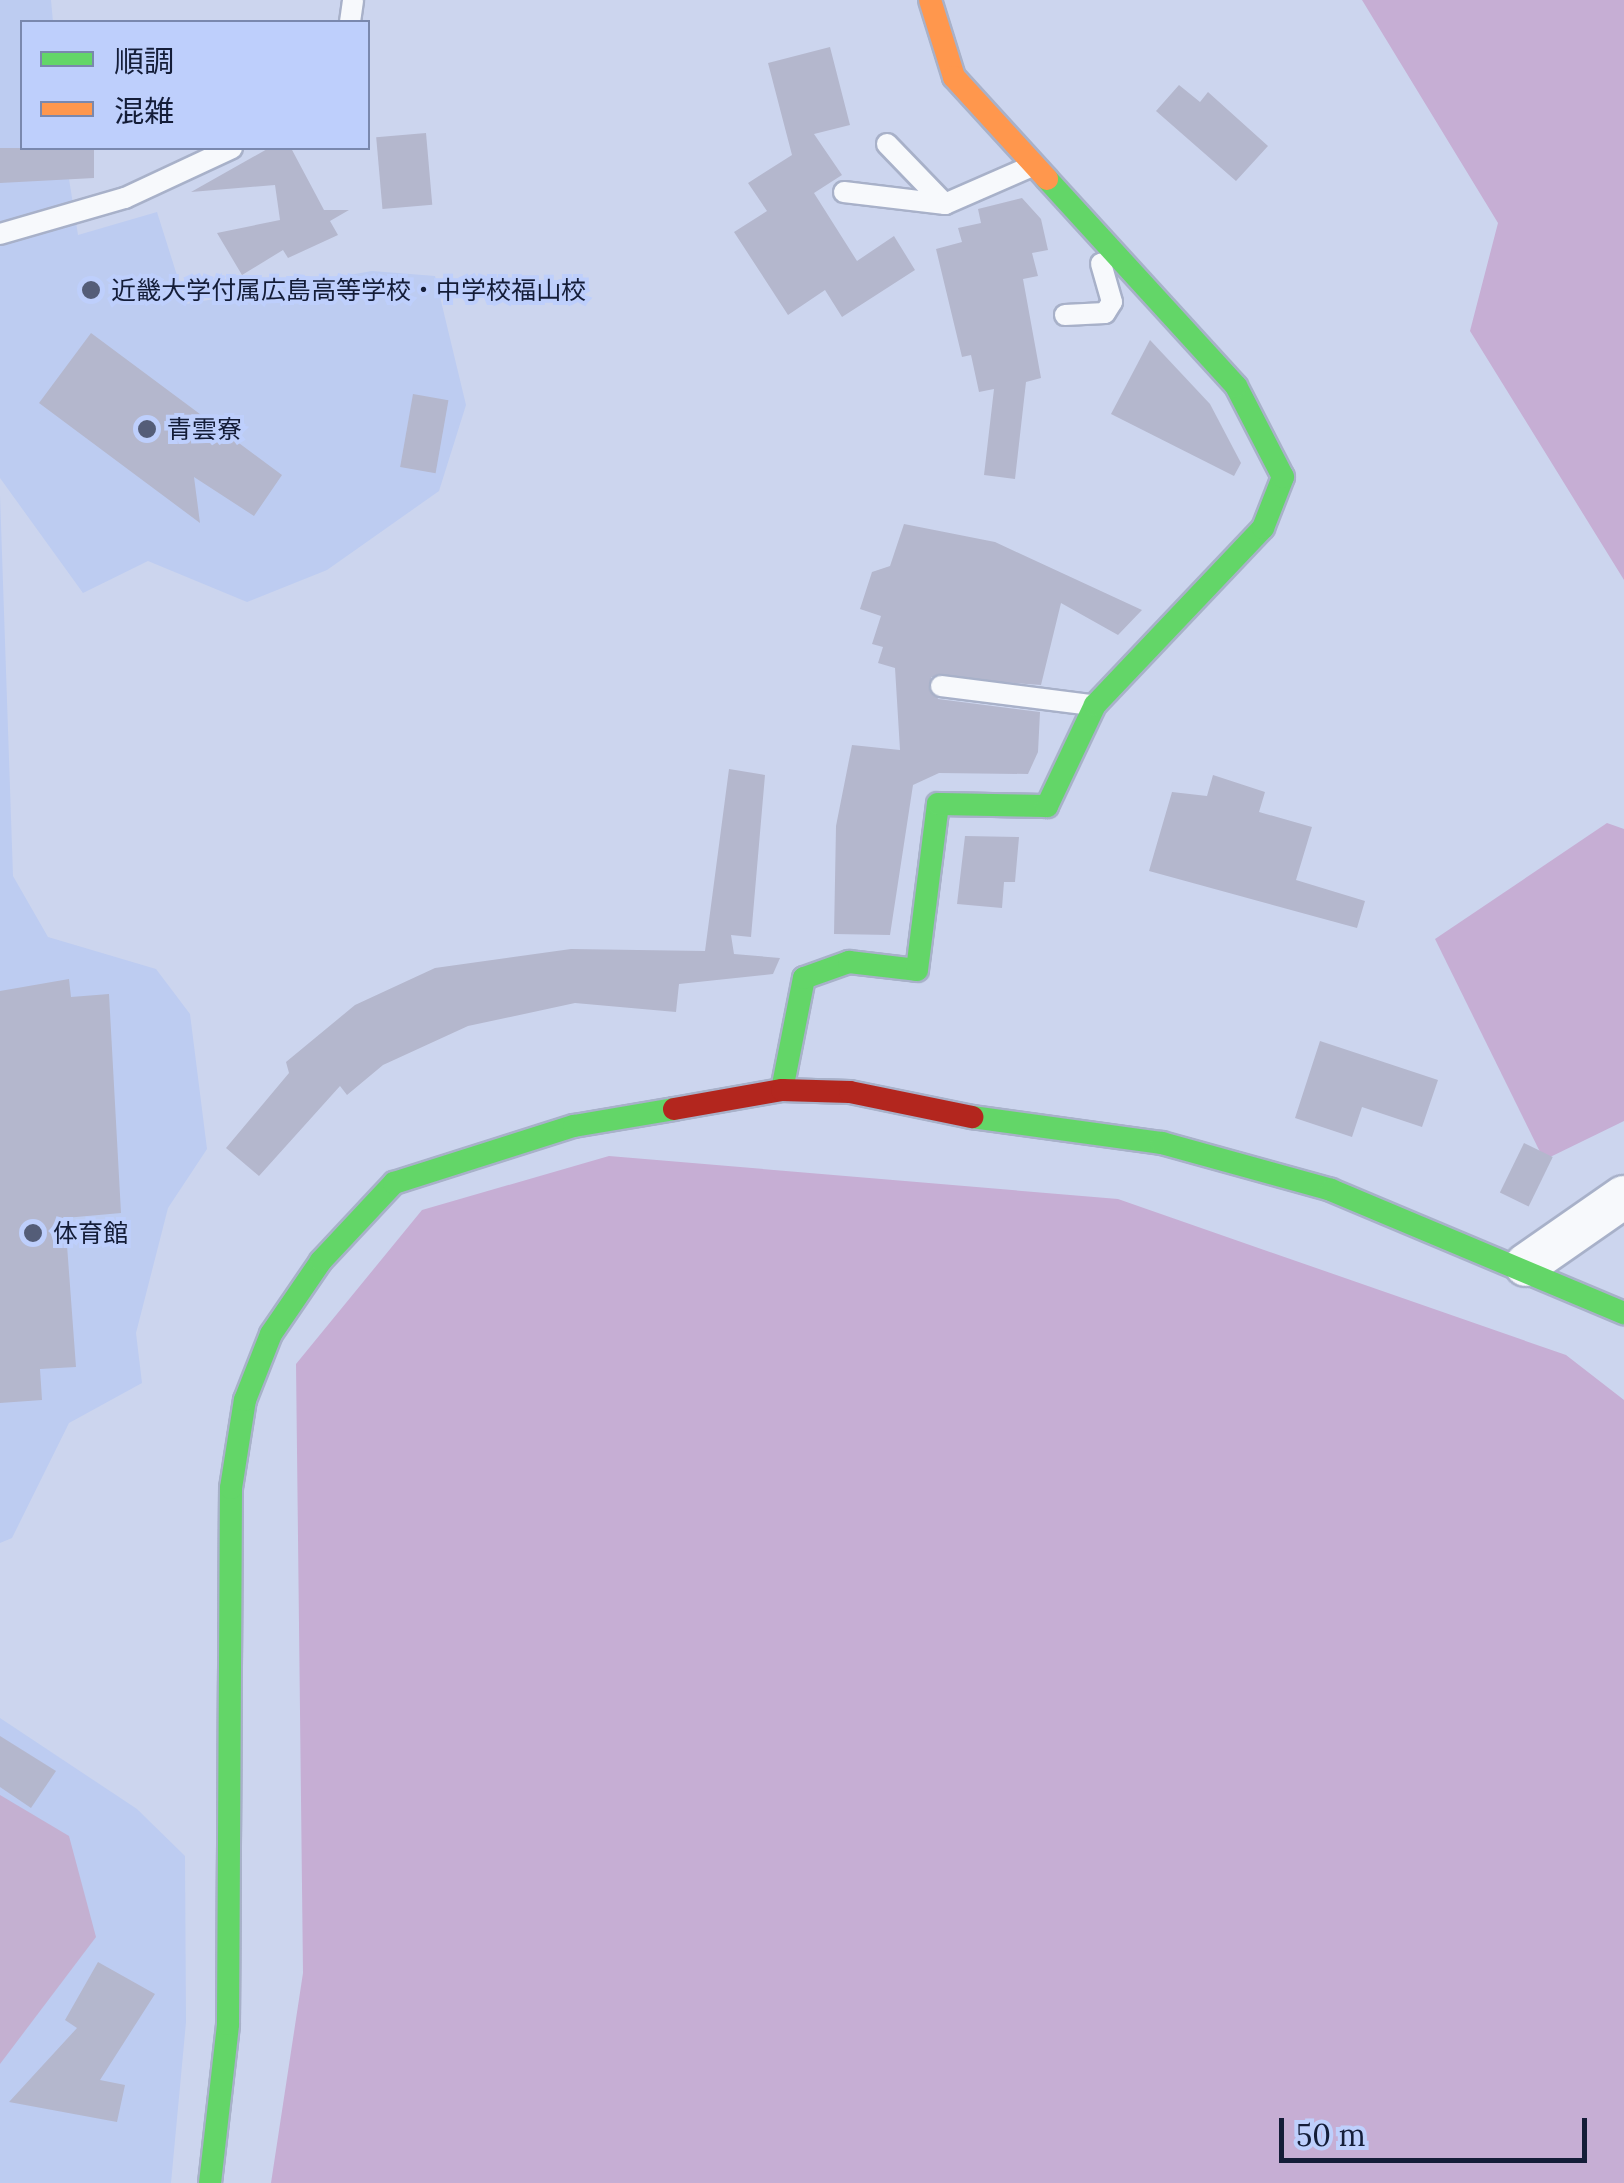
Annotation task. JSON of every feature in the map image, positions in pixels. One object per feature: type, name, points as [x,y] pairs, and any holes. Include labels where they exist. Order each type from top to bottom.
[{"type":"street","points":[[782,1090],[804,978],[848,962],[916,970],[938,804],[1047,806],[1095,705],[1263,528],[1284,477],[1236,386],[1085,212],[954,77],[930,0]]},
{"type":"street","points":[[210,2183],[228,2024],[232,1488],[246,1400],[272,1334],[357,1214],[394,1184],[574,1126],[782,1090],[850,1092],[1042,1132],[1162,1143],[1330,1190],[1526,1265],[1624,1313]]},
{"type":"street","points":[[1526,1265],[1624,1197]]},
{"type":"lane","points":[[888,144],[945,204]]},
{"type":"lane","points":[[0,234],[124,198],[228,150]]},
{"type":"lane","points":[[844,192],[945,204],[1040,163]]},
{"type":"lane","points":[[1065,315],[1105,313],[1112,302],[1085,212]]},
{"type":"lane","points":[[940,686],[1095,705]]},
{"type":"shaded area","name":"近畿大学付属広島高等学校・中学校福山校","points":[[0,0],[51,0],[53,20],[20,20],[20,150],[64,150],[78,235],[157,212],[186,304],[372,271],[435,276],[466,405],[439,491],[327,570],[247,602],[148,561],[83,593],[0,478]]},
{"type":"shaded area","points":[[1362,0],[1624,0],[1624,580],[1470,331],[1498,223]]},
{"type":"shaded area","points":[[0,495],[13,876],[48,937],[156,969],[190,1014],[207,1149],[168,1208],[136,1333],[142,1383],[69,1423],[12,1538],[0,1543]]},
{"type":"shaded area","points":[[1607,823],[1624,829],[1624,1121],[1544,1160],[1435,939]]},
{"type":"shaded area","points":[[609,1156],[1118,1199],[1566,1355],[1624,1400],[1624,2183],[271,2183],[303,1973],[296,1364],[422,1210]]},
{"type":"shaded area","points":[[0,1718],[137,1809],[185,1856],[186,2022],[171,2183],[0,2183]]},
{"type":"shaded area","points":[[0,1795],[69,1836],[96,1937],[0,2064]]},
{"type":"building","points":[[830,47],[850,125],[814,134],[842,175],[814,193],[857,261],[894,236],[915,270],[842,317],[825,290],[788,315],[734,232],[767,211],[748,183],[792,155],[768,63]]},
{"type":"building","points":[[1179,85],[1200,102],[1208,92],[1268,146],[1236,181],[1156,111]]},
{"type":"building","points":[[426,133],[432,205],[382,209],[376,137]]},
{"type":"building","points":[[0,148],[94,150],[94,178],[0,183]]},
{"type":"building","points":[[265,150],[292,150],[324,210],[349,210],[330,221],[338,235],[288,258],[283,250],[242,275],[217,233],[280,220],[275,185],[191,192]]},
{"type":"building","points":[[1022,198],[1041,219],[1048,250],[1032,253],[1038,276],[1023,279],[1041,378],[1026,382],[1015,479],[984,475],[994,389],[979,392],[971,355],[962,357],[936,249],[962,242],[958,228],[981,223],[978,209]]},
{"type":"building","name":"青雲寮","points":[[91,333],[282,475],[254,516],[194,477],[200,523],[39,403]]},
{"type":"building","points":[[1150,340],[1210,404],[1241,463],[1234,476],[1111,414]]},
{"type":"building","points":[[413,394],[448,400],[436,473],[400,467]]},
{"type":"building","points":[[904,524],[995,542],[1142,610],[1118,635],[1061,603],[1041,685],[931,677],[938,699],[1040,712],[1038,752],[1028,774],[939,773],[913,785],[890,935],[834,934],[836,826],[852,745],[900,750],[895,668],[878,663],[883,647],[872,644],[881,616],[860,609],[872,572],[890,566]]},
{"type":"building","points":[[729,769],[765,775],[751,937],[731,935],[734,954],[780,958],[773,974],[679,984],[676,1012],[575,1003],[468,1026],[383,1065],[347,1095],[340,1086],[259,1176],[226,1148],[289,1073],[286,1062],[355,1005],[435,968],[571,949],[705,951]]},
{"type":"building","points":[[1213,775],[1265,792],[1259,812],[1312,827],[1296,880],[1365,901],[1357,928],[1149,871],[1172,792],[1207,796]]},
{"type":"building","points":[[965,836],[1019,837],[1015,882],[1004,882],[1002,908],[957,904]]},
{"type":"building","name":"体育館","points":[[69,979],[71,997],[109,994],[121,1213],[65,1218],[76,1367],[40,1369],[42,1400],[0,1403],[0,991]]},
{"type":"building","points":[[1320,1041],[1438,1080],[1422,1127],[1362,1107],[1352,1137],[1295,1118]]},
{"type":"building","points":[[1524,1143],[1553,1157],[1529,1206],[1500,1192]]},
{"type":"building","points":[[0,1736],[56,1771],[31,1808],[0,1787]]},
{"type":"building","points":[[98,1962],[155,1994],[100,2080],[125,2085],[117,2122],[9,2102],[77,2028],[65,2020]]},
{"type":"traffic: fast","points":[[782,1090],[804,978],[849,962],[917,970],[938,804],[1047,806],[1095,705],[1263,528],[1283,477],[1236,386],[1047,179]]},
{"type":"traffic: fast","points":[[210,2183],[228,2024],[231,1488],[245,1400],[271,1334],[321,1261],[394,1183],[574,1126],[674,1109]]},
{"type":"traffic: fast","points":[[972,1117],[1162,1143],[1331,1190],[1624,1313]]},
{"type":"traffic: slow","points":[[930,0],[954,77],[1047,179]]},
{"type":"traffic: jam","points":[[674,1109],[782,1090],[850,1092],[972,1117]]},
{"type":"place","name":"近畿大学付属広島高等学校・中学校福山校","points":[[91,290]]},
{"type":"place","name":"青雲寮","points":[[147,429]]},
{"type":"place","name":"体育館","points":[[33,1233]]}]
